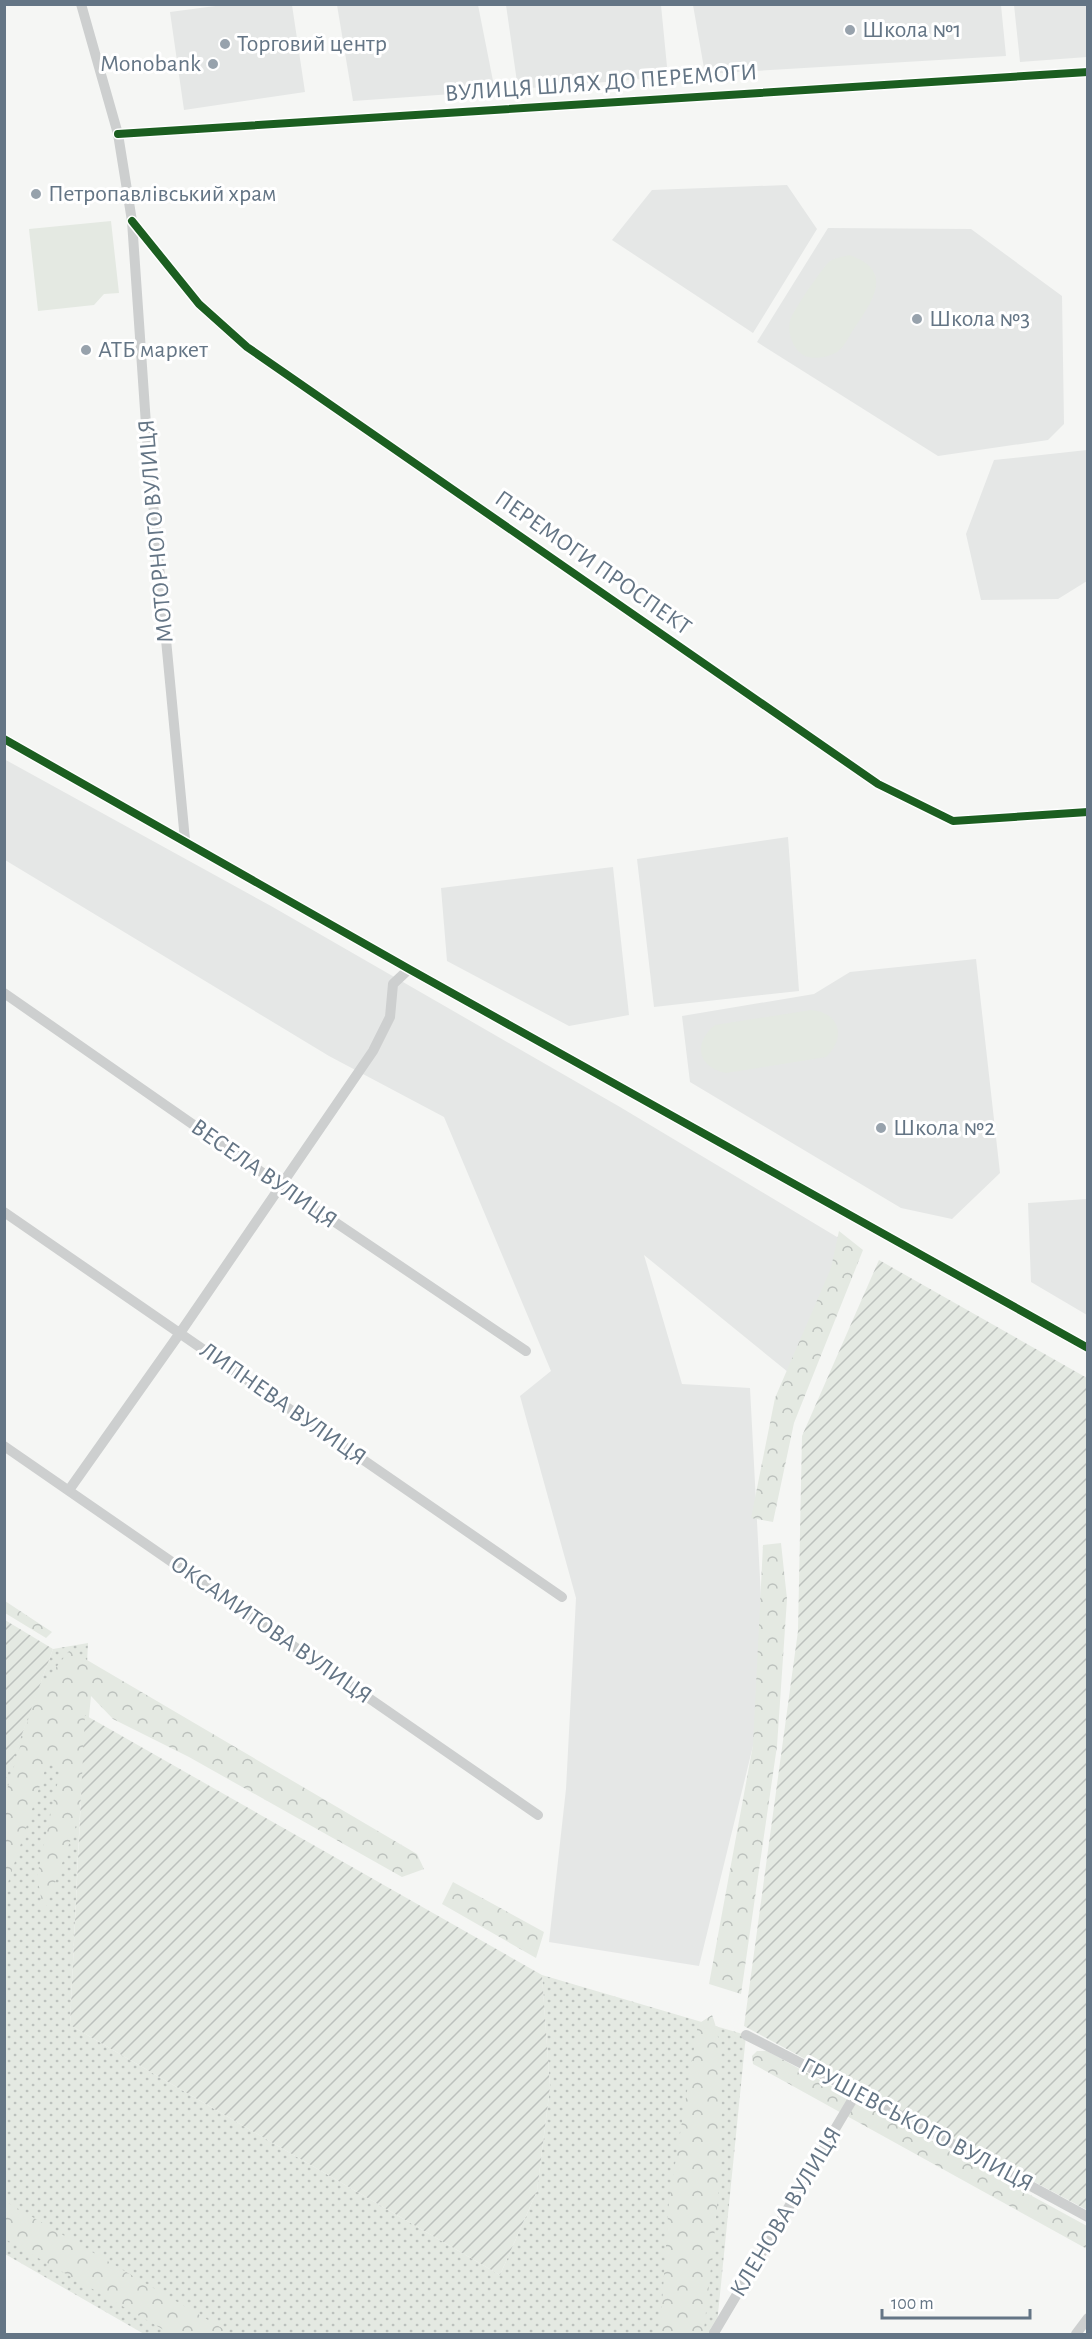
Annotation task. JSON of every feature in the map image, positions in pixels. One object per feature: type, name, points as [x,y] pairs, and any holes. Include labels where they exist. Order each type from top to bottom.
[{"type":"street","name":"МОТОРНОГО ВУЛИЦЯ","points":[[81,4],[118,134],[132,220],[147,439],[185,840]]},
{"type":"street","name":"ВУЛИЦЯ ШЛЯХ ДО ПЕРЕМОГИ","points":[[118,134],[1088,72]]},
{"type":"street","name":"ПЕРЕМОГИ ПРОСПЕКТ","points":[[132,220],[199,304],[247,347],[878,784],[953,821],[1088,812]]},
{"type":"street","points":[[4,739],[409,969],[1088,1348]]},
{"type":"street","points":[[69,1490],[180,1334],[373,1051],[390,1017],[393,984],[409,969]]},
{"type":"street","name":"ВЕСЕЛА ВУЛИЦЯ","points":[[4,993],[280,1185],[526,1351]]},
{"type":"street","name":"ЛИПНЕВА ВУЛИЦЯ","points":[[4,1212],[562,1597]]},
{"type":"street","name":"ОКСАМИТОВА ВУЛИЦЯ","points":[[4,1446],[538,1815]]},
{"type":"street","name":"ГРУШЕВСЬКОГО ВУЛИЦЯ","points":[[746,2035],[857,2092],[1088,2217]]},
{"type":"street","name":"КЛЕНОВА ВУЛИЦЯ","points":[[714,2333],[857,2092]]},
{"type":"street","points":[[1076,2334],[1088,2318]]},
{"type":"shaded area","points":[[223,5],[292,5],[305,92],[184,110],[170,12]]},
{"type":"shaded area","points":[[337,5],[478,5],[495,91],[353,101]]},
{"type":"shaded area","points":[[506,5],[661,5],[668,77],[518,89]]},
{"type":"shaded area","name":"Школа №1","points":[[693,5],[1001,5],[1006,56],[705,74]]},
{"type":"shaded area","points":[[1014,5],[1087,5],[1087,57],[1020,62]]},
{"type":"shaded area","points":[[787,185],[817,229],[753,333],[612,240],[652,190]]},
{"type":"shaded area","name":"Школа №3","points":[[828,228],[971,229],[1062,296],[1064,424],[1048,440],[938,456],[757,342]]},
{"type":"shaded area","points":[[1087,450],[1087,581],[1058,599],[981,600],[966,534],[994,460]]},
{"type":"shaded area","points":[[4,759],[271,906],[620,1107],[852,1246],[788,1372],[644,1255],[682,1384],[750,1388],[766,1693],[699,1966],[549,1942],[566,1789],[576,1598],[520,1396],[551,1371],[444,1117],[329,1056],[5,860]]},
{"type":"shaded area","points":[[788,837],[799,991],[654,1007],[637,859]]},
{"type":"shaded area","points":[[613,867],[629,1015],[569,1026],[447,961],[441,888]]},
{"type":"shaded area","name":"Школа №2","points":[[976,959],[1000,1173],[952,1219],[901,1208],[690,1082],[682,1016],[814,994],[850,972]]},
{"type":"shaded area","points":[[1088,1199],[1087,1315],[1031,1282],[1028,1203]]},
{"type":"green space","points":[[111,221],[119,293],[104,294],[94,305],[38,311],[29,229]]},
{"type":"green space","points":[[849,255],[863,261],[872,269],[876,277],[873,296],[840,350],[821,357],[805,356],[797,350],[792,341],[789,326],[792,316],[828,263]]},
{"type":"green space","points":[[811,1010],[829,1016],[837,1028],[836,1042],[826,1057],[726,1073],[709,1066],[701,1054],[703,1039],[715,1025]]},
{"type":"green space","points":[[839,1231],[863,1250],[794,1423],[773,1522],[751,1518],[775,1398],[831,1268]]},
{"type":"green space","points":[[879,1260],[1087,1378],[1087,2210],[744,2026],[798,1631],[802,1436]]},
{"type":"green space","points":[[781,1543],[787,1599],[777,1746],[741,1994],[709,1984],[753,1745],[763,1545]]},
{"type":"green space","points":[[5,1601],[52,1632],[46,1638],[5,1613]]},
{"type":"green space","points":[[5,1620],[53,1649],[5,1781]]},
{"type":"green space","points":[[88,1643],[70,2025],[500,2275],[537,2191],[550,2087],[542,1975],[746,2035],[716,2334],[144,2334],[5,2254],[4,1782],[53,1649]]},
{"type":"green space","points":[[70,1650],[417,1854],[424,1869],[402,1877],[189,1757],[113,1719],[91,1696],[79,1817],[44,1913],[37,1876],[61,1767],[47,1764],[5,1892],[5,1796],[37,1691]]},
{"type":"green space","points":[[85,1715],[542,1975],[550,2087],[537,2191],[500,2275],[70,2025]]},
{"type":"green space","points":[[453,1882],[544,1932],[536,1958],[442,1904]]},
{"type":"green space","points":[[712,2015],[720,2049],[722,2114],[717,2207],[704,2330],[706,2334],[660,2334],[669,2201],[698,2024]]},
{"type":"green space","points":[[757,2051],[767,2051],[1087,2226],[1087,2249],[753,2064],[752,2056]]},
{"type":"green space","points":[[4,2201],[232,2334],[171,2334],[5,2239]]},
{"type":"cycle path","points":[[118,134],[1088,72]]},
{"type":"cycle path","points":[[132,221],[199,304],[247,347],[878,784],[953,821],[1088,812]]},
{"type":"cycle path","points":[[4,739],[409,969],[1088,1348]]},
{"type":"place","name":"Школа №1","points":[[850,30]]},
{"type":"place","name":"Торговий центр","points":[[225,44]]},
{"type":"place","name":"Monobank","points":[[213,64]]},
{"type":"place","name":"Петропавлівський храм","points":[[36,194]]},
{"type":"place","name":"Школа №3","points":[[917,319]]},
{"type":"place","name":"АТБ маркет","points":[[86,350]]},
{"type":"place","name":"Школа №2","points":[[881,1128]]}]
